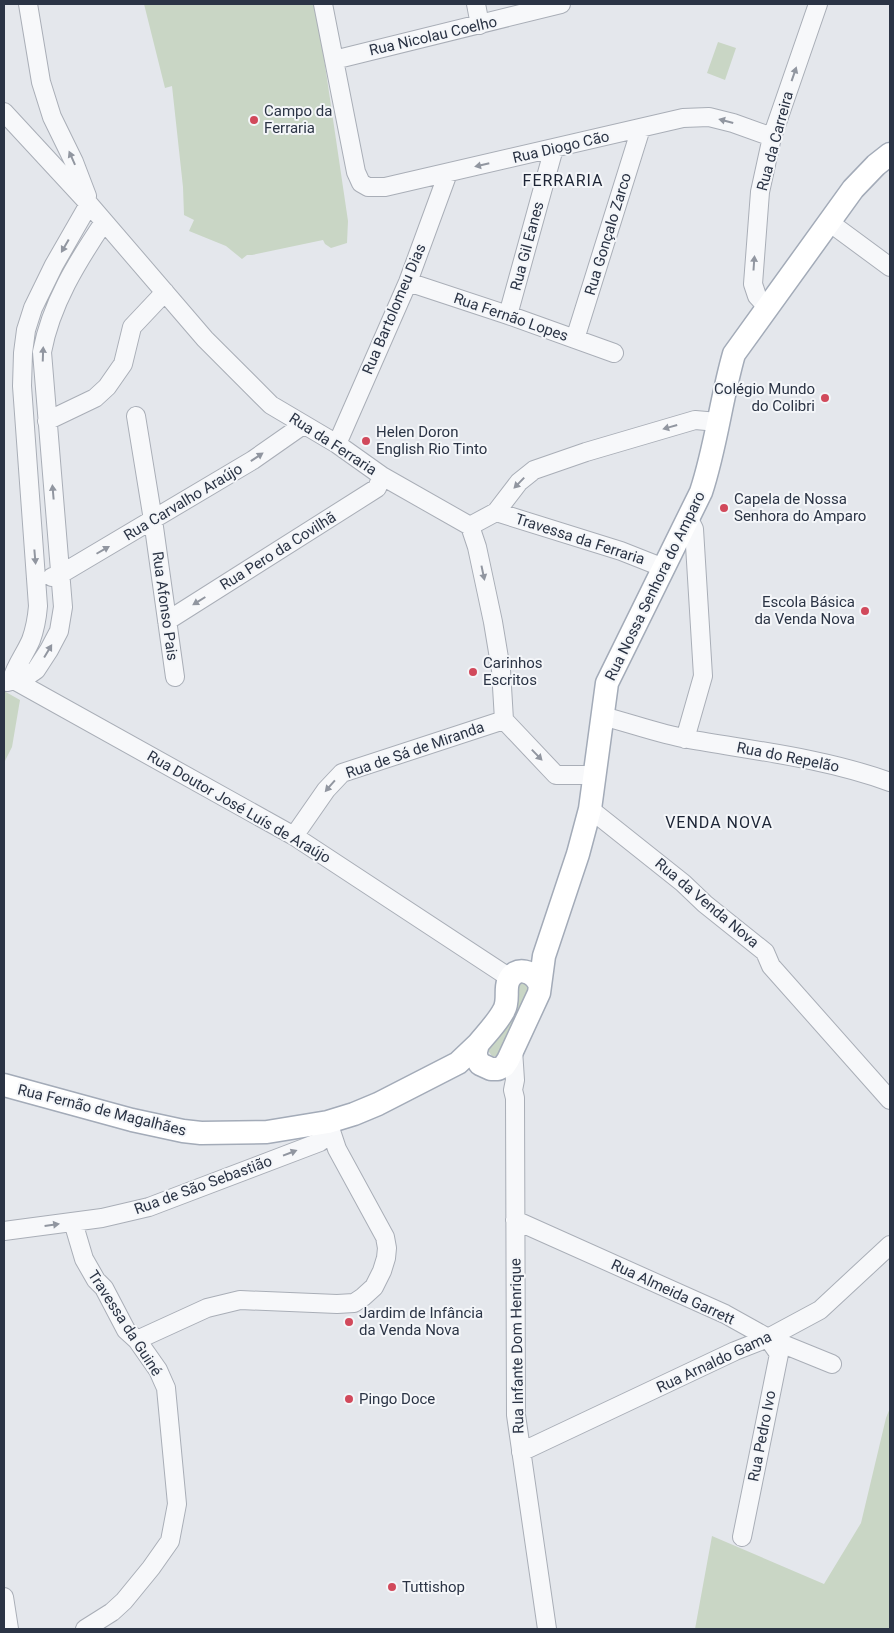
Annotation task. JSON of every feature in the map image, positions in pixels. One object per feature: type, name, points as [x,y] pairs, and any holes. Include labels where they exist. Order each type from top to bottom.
[{"type":"main road","name":"Rua Nossa Senhora do Amparo","points":[[590,808],[607,683],[701,492],[710,466],[726,381],[734,354],[864,176],[890,154]]},
{"type":"main road","points":[[544,956],[516,975],[507,984],[505,1009],[483,1059],[498,1069],[504,1066],[513,1050],[539,993],[544,956],[578,854],[590,808]]},
{"type":"main road","points":[[516,975],[528,972],[534,975],[540,986]]},
{"type":"main road","name":"Rua Fernão de Magalhães","points":[[4,1085],[132,1120],[201,1133],[266,1132],[328,1122],[354,1114],[378,1104],[458,1063],[483,1059]]},
{"type":"street","points":[[8,681],[31,640],[37,623],[38,606],[23,404],[23,361],[26,330],[33,308],[54,265],[89,204],[74,162],[52,118],[40,82],[28,4]]},
{"type":"street","points":[[322,4],[334,60]]},
{"type":"street","points":[[476,4],[480,25]]},
{"type":"street","name":"Rua Nicolau Coelho","points":[[334,60],[561,4]]},
{"type":"street","name":"Rua da Carreira","points":[[767,307],[757,296],[753,284],[760,192],[772,137],[818,4]]},
{"type":"street","name":"Rua Diogo Cão","points":[[334,60],[356,172],[361,183],[368,187],[386,187],[682,118],[709,117],[733,123],[772,137]]},
{"type":"street","name":"Rua da Ferraria","points":[[4,112],[89,204],[205,339],[271,405],[337,444],[382,476],[470,526]]},
{"type":"street","name":"Rua Gonçalo Zarco","points":[[575,339],[641,128]]},
{"type":"street","name":"Rua Gil Eanes","points":[[508,315],[554,148]]},
{"type":"street","name":"Rua Bartolomeu Dias","points":[[337,444],[408,282],[448,173]]},
{"type":"street","points":[[8,681],[26,677],[36,670],[59,631],[63,607],[61,574],[42,352],[49,322],[73,271],[104,222]]},
{"type":"street","points":[[829,222],[890,267]]},
{"type":"street","name":"Rua Fernão Lopes","points":[[408,282],[614,353]]},
{"type":"street","points":[[47,421],[95,398],[107,387],[123,364],[132,327],[165,292]]},
{"type":"street","points":[[23,404],[46,402]]},
{"type":"street","name":"Rua Afonso Pais","points":[[136,416],[175,677]]},
{"type":"street","points":[[593,775],[556,775],[504,720],[501,670],[493,622],[477,546],[470,526],[496,512],[519,482],[534,470],[586,452],[695,420],[718,422]]},
{"type":"street","name":"Rua Carvalho Araújo","points":[[37,581],[61,574],[253,460],[303,425]]},
{"type":"street","name":"Rua Pero da Covilhã","points":[[167,621],[377,488],[382,476]]},
{"type":"street","name":"Travessa da Ferraria","points":[[496,512],[621,551],[664,568]]},
{"type":"street","points":[[685,739],[703,676],[694,529],[689,519]]},
{"type":"street","name":"Rua Doutor José Luís de Araújo","points":[[8,681],[294,836],[516,975]]},
{"type":"street","name":"Rua do Repelão","points":[[602,716],[685,739],[829,763],[890,782]]},
{"type":"street","name":"Rua de Sá de Miranda","points":[[294,836],[326,790],[342,773],[504,720]]},
{"type":"street","name":"Rua da Venda Nova","points":[[590,808],[765,952],[772,966],[890,1100]]},
{"type":"street","name":"Rua Infante Dom Henrique","points":[[513,1050],[516,1080],[513,1090],[515,1098],[516,1415],[547,1629]]},
{"type":"street","points":[[483,1059],[513,1090]]},
{"type":"street","points":[[137,1340],[207,1308],[240,1300],[354,1303],[374,1287],[386,1258],[385,1237],[337,1148],[328,1122]]},
{"type":"street","name":"Rua de São Sebastião","points":[[4,1231],[102,1218],[149,1208],[320,1142],[328,1122]]},
{"type":"street","name":"Rua Almeida Garrett","points":[[515,1220],[725,1314],[768,1338],[832,1364]]},
{"type":"street","name":"Travessa da Guiné","points":[[73,1222],[84,1259],[96,1280],[104,1288],[126,1330],[137,1340],[158,1370],[166,1388],[176,1504],[170,1541],[124,1601],[112,1612],[86,1629]]},
{"type":"street","name":"Rua Arnaldo Gama","points":[[521,1452],[735,1351],[768,1338],[820,1310],[890,1245]]},
{"type":"street","name":"Rua Pedro Ivo","points":[[742,1537],[778,1354],[768,1338]]},
{"type":"street","points":[[4,1598],[9,1629]]},
{"type":"green space","name":"Campo da Ferraria","points":[[144,4],[316,4],[348,221],[347,243],[331,248],[323,240],[247,255],[242,259],[226,246],[189,231],[194,220],[184,215],[183,187],[172,86],[165,88]]},
{"type":"green space","points":[[718,42],[736,48],[725,80],[707,73]]},
{"type":"green space","points":[[4,691],[20,700],[12,747],[4,763]]},
{"type":"green space","points":[[522,983],[526,984],[528,990],[500,1053],[497,1056],[492,1056],[489,1052],[489,1047],[510,1019],[516,1004],[519,986]]},
{"type":"green space","points":[[890,1408],[890,1629],[695,1629],[712,1536],[824,1584],[861,1523]]},
{"type":"place","name":"Campo da Ferraria","points":[[254,120]]},
{"type":"place","name":"Colégio Mundo do Colibri","points":[[825,398]]},
{"type":"place","name":"Helen Doron English Rio Tinto","points":[[366,441]]},
{"type":"place","name":"Capela de Nossa Senhora do Amparo","points":[[724,508]]},
{"type":"place","name":"Escola Básica da Venda Nova","points":[[865,611]]},
{"type":"place","name":"Carinhos Escritos","points":[[473,672]]},
{"type":"place","name":"Jardim de Infância da Venda Nova","points":[[349,1322]]},
{"type":"place","name":"Pingo Doce","points":[[349,1399]]},
{"type":"place","name":"Tuttishop","points":[[392,1587]]},
{"type":"district","name":"FERRARIA","points":[[563,180]]},
{"type":"district","name":"VENDA NOVA","points":[[719,822]]}]
